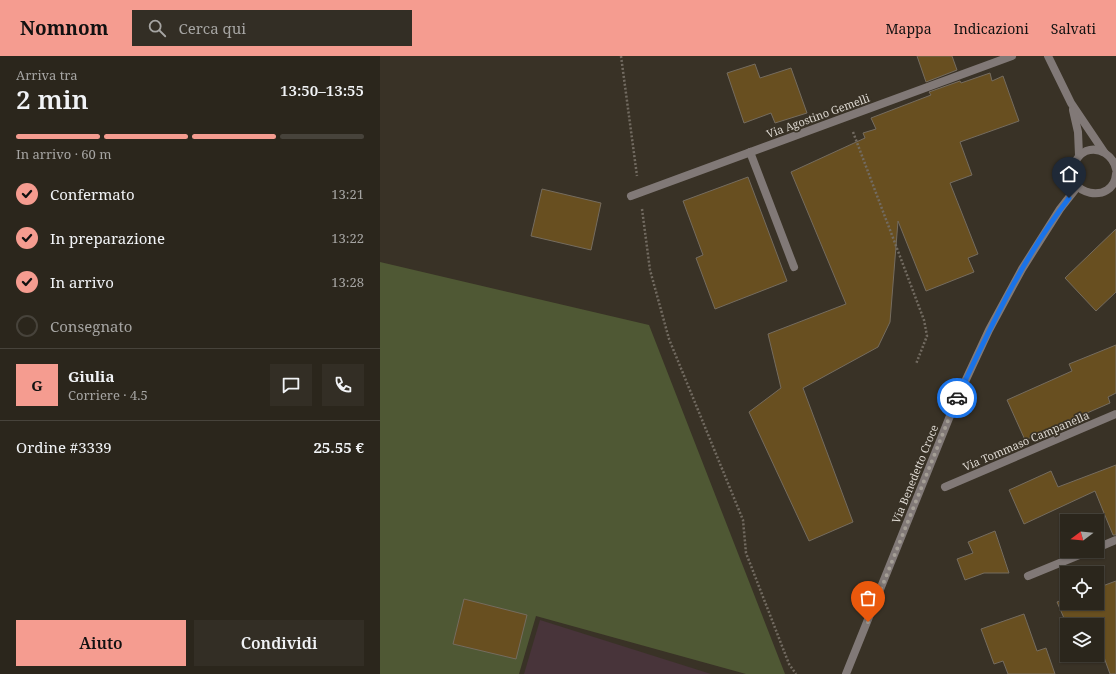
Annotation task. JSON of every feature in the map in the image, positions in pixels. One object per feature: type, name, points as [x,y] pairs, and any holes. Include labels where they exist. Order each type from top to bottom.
[{"type":"street","name":"Via Agostino Gemelli","points":[[635,195],[1012,56]]},
{"type":"street","points":[[1048,56],[1071,103],[1104,152],[1115,163],[1116,169]]},
{"type":"street","points":[[1071,103],[1078,132],[1079,155]]},
{"type":"street","points":[[1104,152],[1091,150],[1079,155],[1075,160],[1072,174],[1074,180],[1078,186],[1089,193],[1096,194],[1102,193],[1114,184],[1116,174]]},
{"type":"street","points":[[750,152],[794,267]]},
{"type":"street","name":"Via Benedetto Croce","points":[[846,674],[956,401],[989,330],[1022,269],[1060,209],[1078,186]]},
{"type":"street","name":"Via Tommaso Campanella","points":[[945,487],[1116,414]]},
{"type":"street","points":[[1104,545],[1116,540]]},
{"type":"street","points":[[1028,576],[1072,558]]},
{"type":"path","points":[[621,56],[635,195],[650,270],[669,339],[744,520],[746,553],[789,664],[796,674]]},
{"type":"path","points":[[847,117],[924,320],[927,336],[916,364]]},
{"type":"shaded area","points":[[540,620],[711,674],[524,674]]},
{"type":"green space","points":[[380,262],[649,325],[785,674],[746,674],[536,616],[519,674],[380,674]]},
{"type":"building","points":[[917,56],[952,56],[957,70],[926,82]]},
{"type":"building","points":[[755,64],[760,78],[791,68],[807,113],[775,123],[771,113],[744,123],[727,73]]},
{"type":"building","points":[[990,73],[992,81],[1003,76],[1019,121],[960,142],[972,175],[950,183],[978,254],[968,258],[974,272],[926,291],[898,221],[890,322],[878,347],[803,388],[853,522],[809,541],[749,412],[781,388],[768,334],[846,304],[791,172],[865,138],[863,133],[876,129],[871,118],[931,95],[929,92],[960,81],[961,83]]},
{"type":"building","points":[[748,177],[787,281],[715,309],[696,258],[703,255],[683,201]]},
{"type":"building","points":[[542,189],[601,203],[591,250],[531,236]]},
{"type":"building","points":[[1116,229],[1116,292],[1096,311],[1065,278]]},
{"type":"building","points":[[1116,345],[1116,393],[1108,397],[1110,403],[1025,440],[1007,400],[1072,371],[1069,364]]},
{"type":"building","points":[[1116,465],[1116,535],[1113,535],[1095,491],[1024,524],[1009,490],[1051,471],[1058,487]]},
{"type":"building","points":[[995,531],[1009,573],[984,573],[965,580],[957,559],[973,553],[968,542]]},
{"type":"building","points":[[1116,581],[1116,674],[1110,674],[1104,657],[1104,618],[1064,618],[1060,610],[1104,610],[1104,585]]},
{"type":"building","points":[[464,599],[527,615],[516,659],[453,644]]},
{"type":"building","points":[[1060,601],[1060,609],[1057,602]]},
{"type":"building","points":[[1024,614],[1037,651],[1046,648],[1055,674],[1008,674],[1003,661],[994,664],[981,629]]},
{"type":"way so far","points":[[868,622],[957,398]]},
{"type":"route","points":[[957,398],[989,330],[1022,269],[1060,209],[1069,198]]}]
